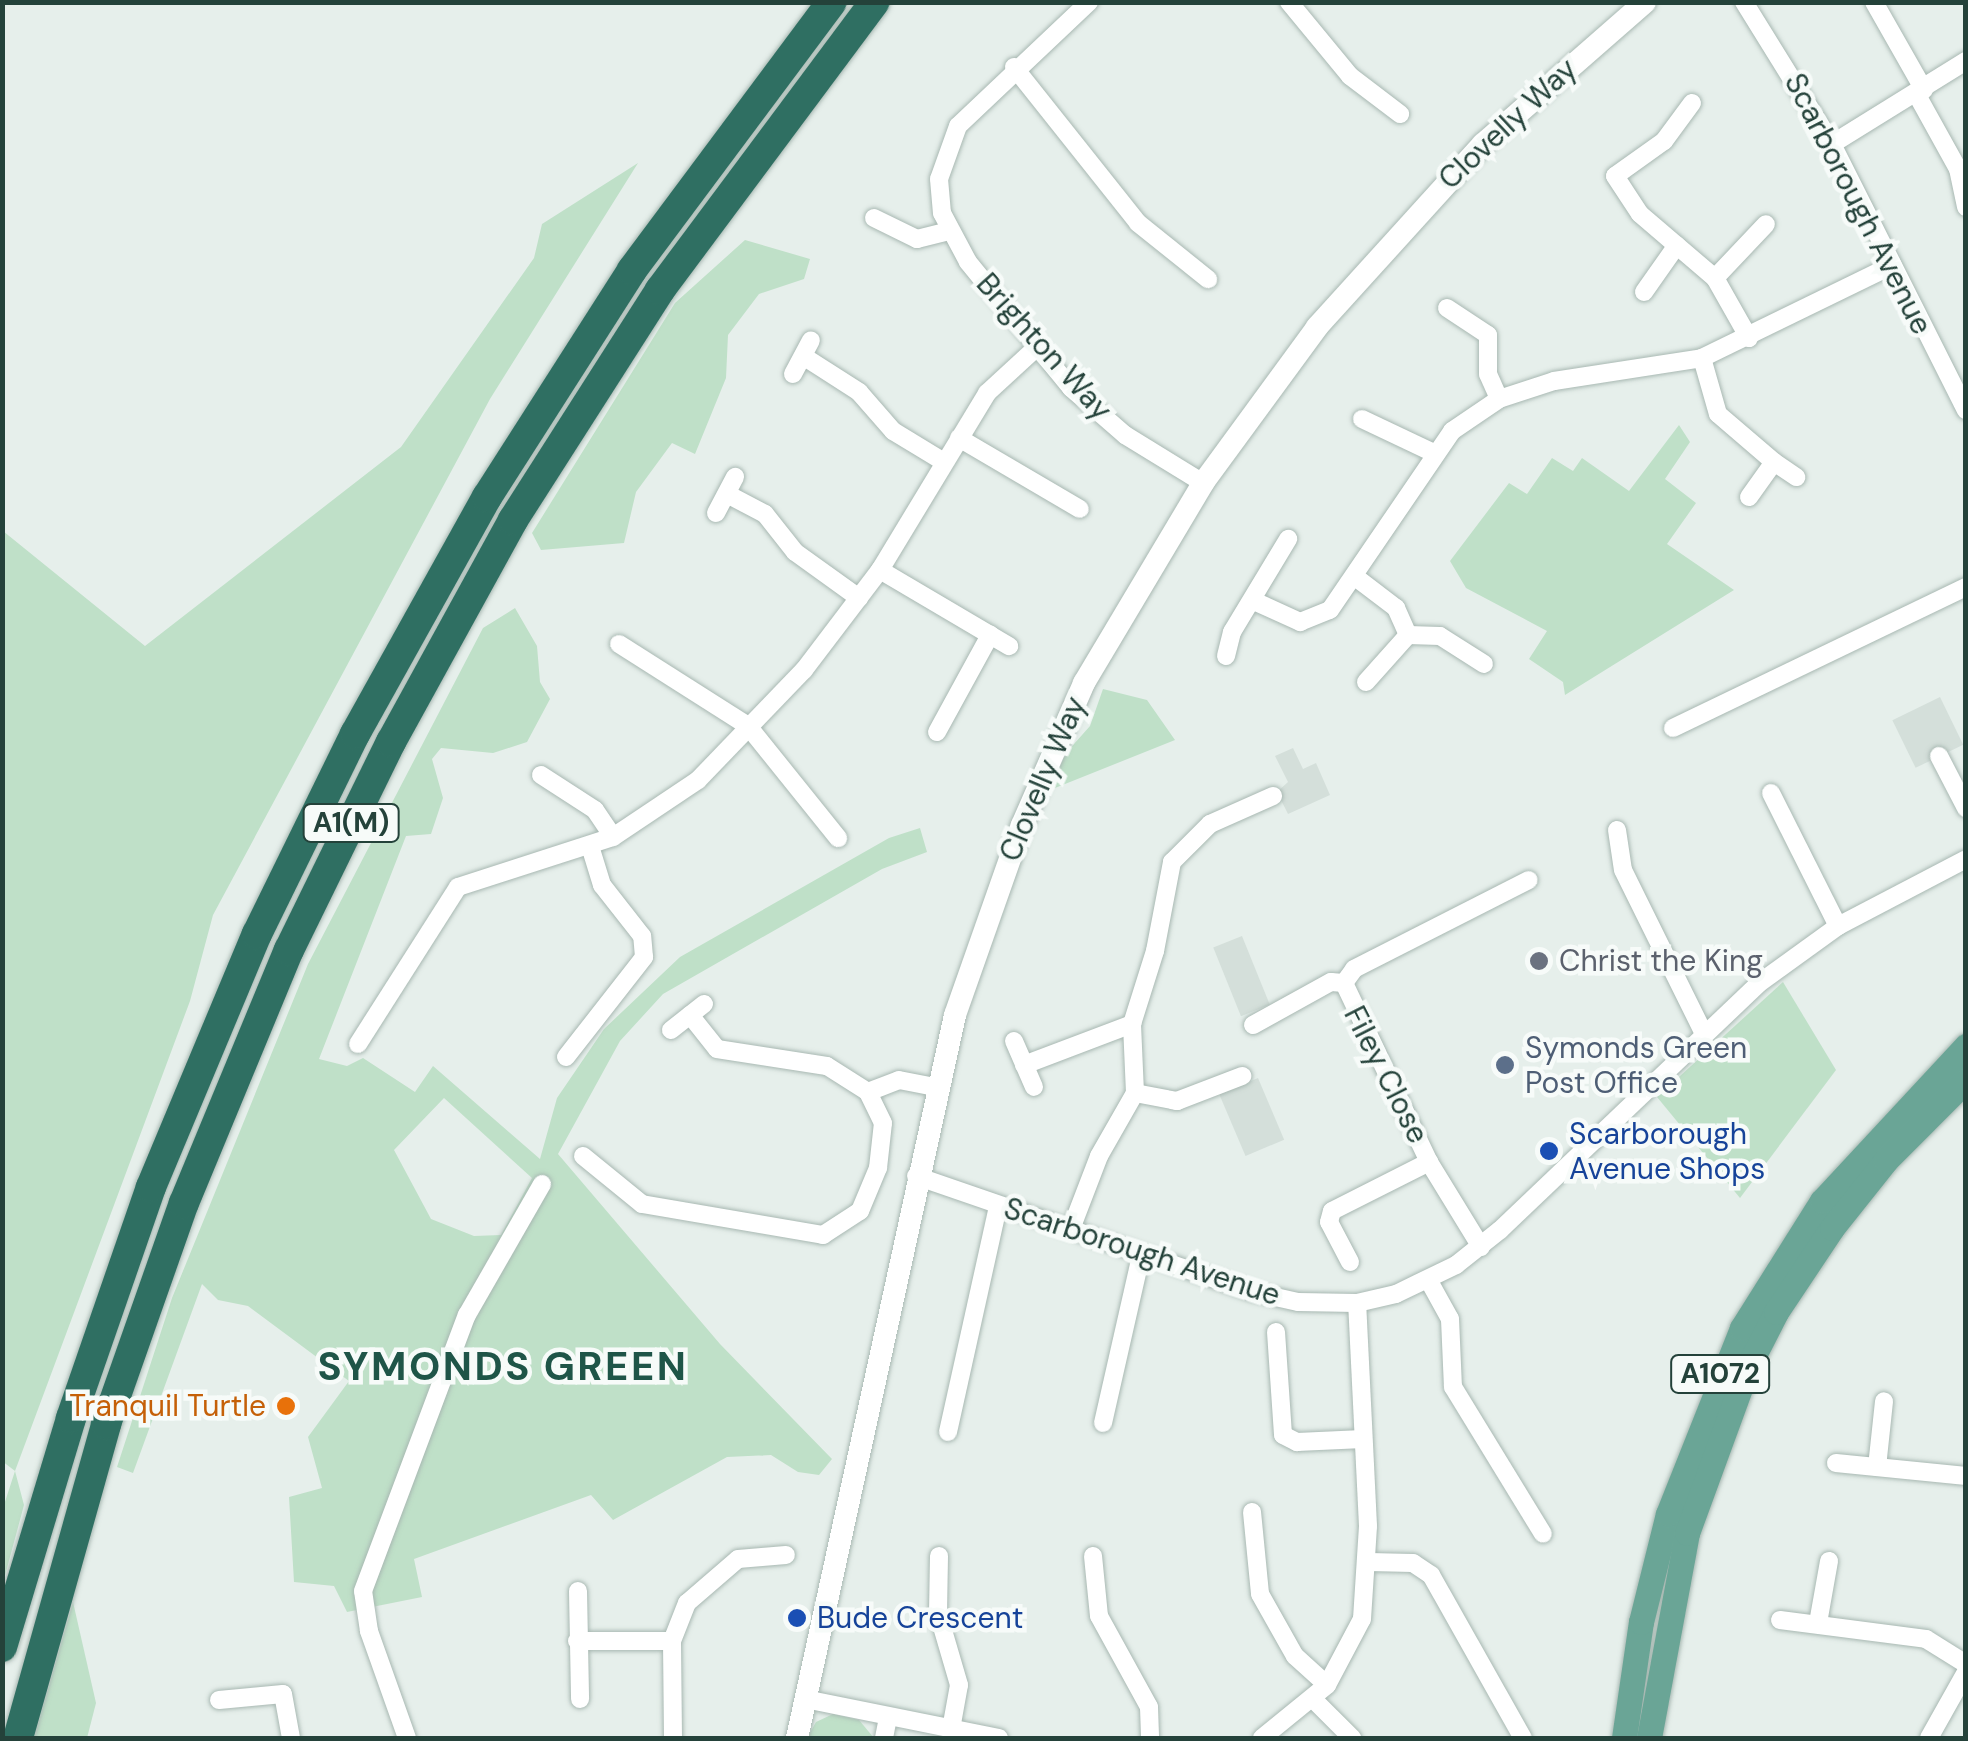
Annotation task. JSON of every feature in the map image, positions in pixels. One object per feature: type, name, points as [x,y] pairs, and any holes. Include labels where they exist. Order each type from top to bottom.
[{"type":"highway","name":"A1(M)","points":[[2,1647],[59,1453],[151,1187],[257,934],[356,734],[487,498],[632,270],[832,2]]},
{"type":"highway","name":"A1(M)","points":[[18,1738],[100,1442],[184,1203],[289,950],[391,742],[514,520],[660,290],[875,2]]},
{"type":"main road","name":"A1072","points":[[1624,1738],[1642,1622],[1668,1514],[1722,1370],[1775,1270],[1822,1201],[1940,1069],[1966,1046]]},
{"type":"main road","name":"A1072","points":[[1650,1738],[1686,1533],[1747,1369],[1776,1312],[1832,1228],[1966,1080]]},
{"type":"street","name":"Brighton Way","points":[[1088,2],[1014,66],[951,138],[939,179],[948,231],[1037,348],[1107,422],[1203,483]]},
{"type":"street","points":[[1289,2],[1350,76],[1400,114]]},
{"type":"street","name":"Clovelly Way","points":[[797,1738],[936,1087],[980,935],[1022,824],[1093,667],[1203,483],[1317,326],[1384,248],[1519,109],[1645,2]]},
{"type":"street","points":[[1874,2],[1958,169],[1966,207]]},
{"type":"street","name":"Scarborough Avenue","points":[[1750,10],[1832,144],[1966,410]]},
{"type":"street","points":[[1832,144],[1920,93],[1966,60]]},
{"type":"street","points":[[1014,66],[1138,222],[1208,279]]},
{"type":"street","points":[[1692,103],[1664,142],[1615,176],[1640,214],[1714,278],[1749,338]]},
{"type":"street","points":[[887,218],[917,239],[948,231]]},
{"type":"street","points":[[1714,278],[1766,224]]},
{"type":"street","points":[[1644,292],[1677,245]]},
{"type":"street","points":[[1254,601],[1300,622],[1330,610],[1434,453],[1466,418],[1499,399],[1554,381],[1702,358],[1893,264]]},
{"type":"street","points":[[1448,308],[1488,335],[1488,374],[1499,399]]},
{"type":"street","points":[[793,374],[807,348],[859,392],[893,431],[944,462]]},
{"type":"street","points":[[358,1044],[458,886],[613,837],[698,780],[804,670],[880,570],[998,380],[1037,348]]},
{"type":"street","points":[[1702,358],[1718,414],[1796,477]]},
{"type":"street","points":[[1362,419],[1434,453]]},
{"type":"street","points":[[959,438],[1080,509]]},
{"type":"street","points":[[1749,497],[1774,462]]},
{"type":"street","points":[[716,513],[731,486],[765,514],[795,552],[859,598]]},
{"type":"street","points":[[1226,656],[1232,632],[1288,539]]},
{"type":"street","points":[[880,570],[1009,646]]},
{"type":"street","points":[[1354,576],[1396,608],[1408,635]]},
{"type":"street","points":[[1673,728],[1966,587]]},
{"type":"street","points":[[936,732],[990,635]]},
{"type":"street","points":[[1408,635],[1440,636],[1484,664]]},
{"type":"street","points":[[1366,682],[1408,635]]},
{"type":"street","points":[[619,644],[748,726],[838,838]]},
{"type":"street","points":[[1939,756],[1966,808]]},
{"type":"street","points":[[542,775],[596,810],[613,837]]},
{"type":"street","points":[[1771,793],[1838,926]]},
{"type":"street","points":[[1072,1229],[1099,1156],[1135,1093],[1132,1024],[1156,950],[1172,862],[1210,824],[1273,796]]},
{"type":"street","points":[[1617,830],[1623,870],[1702,1030]]},
{"type":"street","points":[[566,1057],[631,980],[645,950],[636,926],[602,885],[590,846]]},
{"type":"street","name":"Scarborough Avenue","points":[[916,1176],[1141,1256],[1298,1302],[1357,1303],[1429,1281],[1481,1247],[1702,1030],[1838,926],[1966,859]]},
{"type":"street","name":"Filey Close","points":[[1481,1247],[1429,1162],[1344,982],[1354,968],[1529,880]]},
{"type":"street","points":[[1253,1026],[1330,982],[1344,982]]},
{"type":"street","points":[[584,1156],[642,1204],[823,1235],[860,1211],[878,1168],[883,1123],[868,1092],[827,1066],[718,1049],[697,1009],[671,1030]]},
{"type":"street","points":[[1024,1065],[1132,1024]]},
{"type":"street","points":[[1014,1041],[1034,1088]]},
{"type":"street","points":[[1135,1093],[1177,1101],[1242,1076]]},
{"type":"street","points":[[868,1092],[899,1080],[936,1087]]},
{"type":"street","points":[[1350,1262],[1329,1222],[1332,1211],[1429,1162]]},
{"type":"street","points":[[408,1738],[368,1630],[363,1591],[467,1315],[542,1184]]},
{"type":"street","points":[[948,1432],[998,1206]]},
{"type":"street","points":[[1103,1424],[1141,1256]]},
{"type":"street","points":[[1429,1281],[1450,1318],[1453,1388],[1543,1534]]},
{"type":"street","points":[[1262,1738],[1328,1685],[1362,1619],[1369,1562],[1357,1303]]},
{"type":"street","points":[[1276,1332],[1283,1435],[1297,1442],[1364,1439]]},
{"type":"street","points":[[1878,1467],[1884,1401]]},
{"type":"street","points":[[1836,1463],[1966,1476]]},
{"type":"street","points":[[1252,1512],[1260,1594],[1295,1656],[1328,1685]]},
{"type":"street","points":[[673,1738],[672,1642],[687,1603],[721,1569],[738,1559],[786,1555]]},
{"type":"street","points":[[939,1556],[938,1613],[958,1685],[951,1728]]},
{"type":"street","points":[[1094,1556],[1099,1616],[1150,1707],[1150,1738]]},
{"type":"street","points":[[1818,1623],[1829,1561]]},
{"type":"street","points":[[1369,1562],[1413,1563],[1431,1575],[1523,1738]]},
{"type":"street","points":[[578,1590],[580,1699]]},
{"type":"street","points":[[1780,1620],[1926,1639],[1966,1664]]},
{"type":"street","points":[[577,1642],[672,1642]]},
{"type":"street","points":[[1929,1738],[1966,1672]]},
{"type":"street","points":[[218,1700],[283,1694],[291,1738]]},
{"type":"street","points":[[805,1699],[999,1738]]},
{"type":"street","points":[[1314,1700],[1352,1738]]},
{"type":"street","points":[[884,1738],[888,1717]]},
{"type":"shaded area","points":[[1940,697],[1963,745],[1916,768],[1892,720]]},
{"type":"shaded area","points":[[1293,748],[1303,769],[1316,763],[1330,795],[1288,814],[1277,792],[1288,782],[1275,756]]},
{"type":"shaded area","points":[[1242,936],[1270,1005],[1241,1016],[1213,948]]},
{"type":"shaded area","points":[[1258,1078],[1284,1140],[1246,1156],[1219,1094]]},
{"type":"green space","points":[[638,163],[490,399],[213,915],[190,1001],[15,1471],[2,1461],[3,531],[145,646],[401,447],[534,258],[542,224]]},
{"type":"green space","points":[[745,240],[810,259],[804,279],[759,294],[728,335],[726,378],[695,454],[672,443],[636,492],[624,543],[541,550],[532,533],[675,303]]},
{"type":"green space","points":[[1679,425],[1690,442],[1665,479],[1696,503],[1667,544],[1734,590],[1565,695],[1563,682],[1529,659],[1547,631],[1466,588],[1450,561],[1509,483],[1527,494],[1552,458],[1573,471],[1582,458],[1629,491]]},
{"type":"green space","points":[[515,608],[537,646],[540,682],[550,699],[527,742],[493,753],[441,748],[432,759],[443,798],[431,834],[406,836],[319,1059],[347,1066],[363,1058],[415,1092],[433,1066],[540,1159],[557,1098],[604,1029],[680,957],[889,838],[920,828],[927,852],[882,869],[663,994],[620,1041],[558,1154],[720,1344],[832,1459],[819,1475],[798,1472],[771,1455],[727,1457],[613,1520],[591,1495],[414,1559],[422,1597],[347,1612],[334,1586],[294,1582],[289,1497],[322,1488],[308,1437],[349,1381],[248,1306],[218,1300],[202,1284],[133,1473],[117,1467],[172,1298],[308,964],[483,628]],"holes":[[[444,1098],[532,1178],[501,1235],[474,1236],[431,1219],[394,1150]]]},
{"type":"green space","points":[[1103,689],[1147,700],[1175,740],[1050,790],[1066,753],[1090,726]]},
{"type":"green space","points":[[1783,982],[1836,1070],[1740,1198],[1657,1097]]},
{"type":"green space","points":[[15,1471],[24,1505],[3,1583],[3,1508]]},
{"type":"green space","points":[[73,1602],[96,1703],[87,1738],[34,1738]]},
{"type":"green space","points":[[833,1714],[859,1720],[874,1738],[807,1738],[816,1722]]},
{"type":"place","name":"Christ the King","points":[[1539,961]]},
{"type":"place","name":"Symonds Green Post Office","points":[[1505,1065]]},
{"type":"place","name":"Scarborough Avenue Shops","points":[[1549,1151]]},
{"type":"place","name":"Tranquil Turtle","points":[[286,1406]]},
{"type":"place","name":"Bude Crescent","points":[[797,1618]]},
{"type":"district","name":"SYMONDS GREEN","points":[[503,1366]]}]
